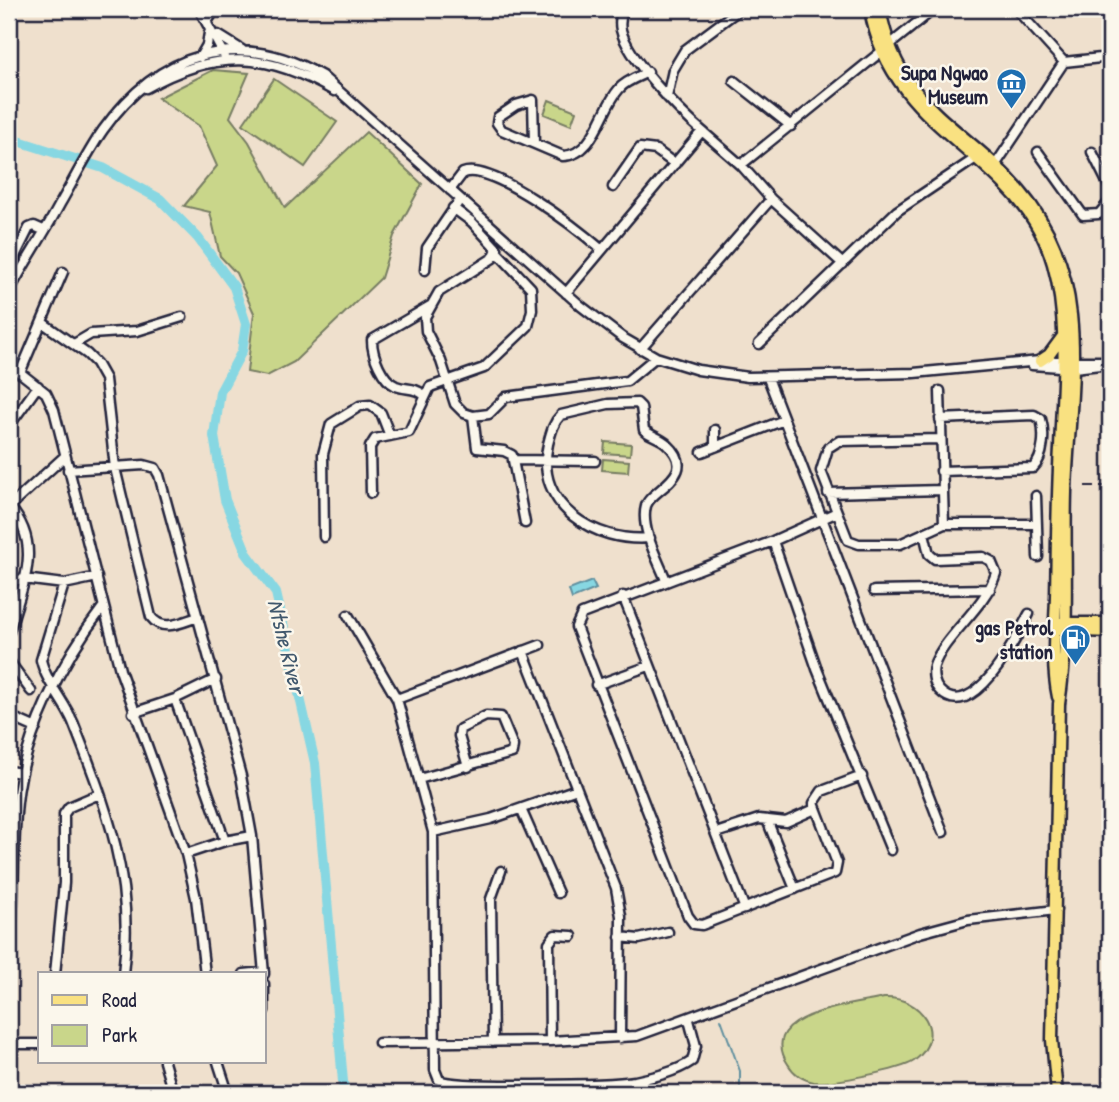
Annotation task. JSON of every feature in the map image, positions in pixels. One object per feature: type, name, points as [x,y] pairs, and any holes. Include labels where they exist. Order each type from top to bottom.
[{"type":"main road","points":[[870,9],[898,83],[915,105],[976,158],[993,168],[1024,206],[1047,245],[1059,289],[1063,336],[1069,364],[1060,626],[1055,682],[1059,704]]},
{"type":"main road","points":[[880,9],[885,49],[902,75],[915,93],[1032,205],[1054,245],[1069,292],[1066,601],[1060,626],[1064,653],[1059,704],[1054,1056],[1057,1093]]},
{"type":"main road","points":[[1040,361],[1049,355],[1063,336]]},
{"type":"main road","points":[[1066,601],[1086,627]]},
{"type":"main road","points":[[1064,653],[1086,627],[1110,623]]},
{"type":"main road","points":[[1060,626],[1086,627],[1110,632]]},
{"type":"street","points":[[199,9],[220,56]]},
{"type":"street","points":[[200,57],[207,45],[215,9]]},
{"type":"street","points":[[623,9],[621,32],[667,97],[741,165],[771,200],[843,264]]},
{"type":"street","points":[[667,97],[673,70],[685,50],[740,9]]},
{"type":"street","points":[[741,165],[934,9]]},
{"type":"street","points":[[1016,9],[1064,62]]},
{"type":"street","points":[[209,27],[244,51],[300,64],[321,76],[566,293],[640,349],[656,357],[698,370],[768,378],[1110,362]]},
{"type":"street","points":[[138,92],[177,71],[244,51]]},
{"type":"street","points":[[9,292],[96,141],[117,113],[164,69],[200,57],[220,56],[262,61],[289,68],[352,102]]},
{"type":"street","points":[[993,168],[1064,62],[1110,57]]},
{"type":"street","points":[[534,143],[533,100],[516,105],[498,117],[499,128],[563,156],[576,153],[585,146],[620,87],[648,72]]},
{"type":"street","points":[[734,81],[790,125]]},
{"type":"street","points":[[566,293],[702,131]]},
{"type":"street","points":[[613,187],[640,148],[656,150],[675,164]]},
{"type":"street","points":[[1038,152],[1083,215],[1099,214],[1110,201]]},
{"type":"street","points":[[1092,152],[1110,188]]},
{"type":"street","points":[[759,344],[897,211],[976,158]]},
{"type":"street","points":[[450,190],[463,173],[475,170],[482,172],[566,220],[602,250]]},
{"type":"street","points":[[425,270],[428,248],[461,199]]},
{"type":"street","points":[[640,349],[771,200]]},
{"type":"street","points":[[371,492],[372,443],[378,438],[409,432],[424,395],[437,383],[484,368],[530,321],[531,288],[497,252],[496,246],[453,208]]},
{"type":"street","points":[[9,268],[29,228],[34,226],[43,230]]},
{"type":"street","points":[[497,252],[493,258],[439,292],[430,306],[424,324],[459,409],[473,416],[489,414],[506,397],[627,381],[656,357]]},
{"type":"street","points":[[20,373],[63,272]]},
{"type":"street","points":[[424,395],[412,388],[393,384],[381,370],[373,352],[372,340],[430,306]]},
{"type":"street","points":[[74,344],[91,334],[137,331],[182,317]]},
{"type":"street","points":[[43,323],[96,363],[104,379],[115,468],[151,617],[166,626],[198,617]]},
{"type":"street","points":[[1029,364],[1040,361],[1069,364]]},
{"type":"street","points":[[9,364],[38,386],[52,403],[103,607],[133,713],[186,854],[196,898],[205,972]]},
{"type":"street","points":[[768,378],[943,832]]},
{"type":"street","points":[[9,426],[38,386]]},
{"type":"street","points":[[940,391],[944,524]]},
{"type":"street","points":[[650,538],[623,538],[601,533],[570,515],[550,487],[545,459],[554,426],[561,415],[608,404],[637,403],[641,407],[644,430],[667,443],[677,464],[673,479],[646,504],[650,538],[666,580]]},
{"type":"street","points":[[324,537],[323,454],[331,425],[336,419],[360,406],[370,405],[381,413],[390,436]]},
{"type":"street","points":[[940,419],[1034,415],[1041,419],[1043,426],[1040,456],[1033,468],[941,471]]},
{"type":"street","points":[[473,416],[477,448],[509,452],[514,460],[525,523]]},
{"type":"street","points":[[702,452],[784,420]]},
{"type":"street","points":[[715,430],[715,447]]},
{"type":"street","points":[[941,439],[835,442],[828,448],[821,463],[828,493],[845,537],[859,544],[900,544],[944,524],[1037,524]]},
{"type":"street","points":[[9,632],[30,544],[21,522],[9,507],[65,456]]},
{"type":"street","points":[[514,460],[595,461]]},
{"type":"street","points":[[68,470],[148,466],[158,472],[234,745],[252,836],[264,972]]},
{"type":"street","points":[[828,493],[942,490]]},
{"type":"street","points":[[1036,496],[1038,557]]},
{"type":"street","points":[[835,513],[773,541],[623,596],[582,614],[577,619],[576,627],[596,685],[688,916],[694,924],[702,925],[831,877],[837,868],[815,809],[815,799],[822,791],[862,776]]},
{"type":"street","points":[[924,533],[929,554],[935,559],[988,559],[996,573],[990,589],[933,669],[934,681],[939,691],[948,696],[965,698],[981,689],[1029,614]]},
{"type":"street","points":[[773,541],[817,668],[891,850]]},
{"type":"street","points":[[9,581],[23,579],[64,584],[97,577]]},
{"type":"street","points":[[64,584],[41,653],[42,666],[72,720],[121,862],[127,930],[123,972]]},
{"type":"street","points":[[874,591],[990,589]]},
{"type":"street","points":[[623,596],[745,909]]},
{"type":"street","points":[[9,947],[13,803],[21,773],[36,728],[55,687],[103,607]]},
{"type":"street","points":[[348,615],[397,699],[433,832],[436,1074],[444,1083],[611,1083],[667,1072],[692,1061],[696,1046],[689,1020]]},
{"type":"street","points":[[397,699],[540,645]]},
{"type":"street","points":[[523,651],[595,828],[616,888],[620,937],[620,1038]]},
{"type":"street","points":[[9,661],[30,691]]},
{"type":"street","points":[[596,685],[649,666]]},
{"type":"street","points":[[133,713],[175,699],[216,679]]},
{"type":"street","points":[[175,699],[225,841]]},
{"type":"street","points":[[9,716],[36,728]]},
{"type":"street","points":[[419,779],[468,767],[512,753],[513,746],[501,717],[486,716],[460,729],[459,736],[468,767]]},
{"type":"street","points":[[9,771],[21,773]]},
{"type":"street","points":[[433,832],[522,809],[577,789]]},
{"type":"street","points":[[55,972],[64,883],[64,814],[69,807],[99,794]]},
{"type":"street","points":[[522,809],[558,894]]},
{"type":"street","points":[[716,833],[753,820],[786,822],[815,809]]},
{"type":"street","points":[[768,820],[795,889]]},
{"type":"street","points":[[186,854],[225,841],[252,836]]},
{"type":"street","points":[[493,1042],[491,899],[501,872]]},
{"type":"street","points":[[379,1043],[550,1041],[620,1038],[650,1033],[920,933],[1001,914],[1056,910]]},
{"type":"street","points":[[620,937],[639,939],[668,932]]},
{"type":"street","points":[[550,1041],[549,943],[555,935],[572,936]]},
{"type":"street","points":[[9,1044],[38,1044]]},
{"type":"street","points":[[165,1064],[173,1093]]},
{"type":"street","points":[[219,1064],[228,1093]]},
{"type":"green space","points":[[213,70],[249,73],[230,117],[249,142],[285,208],[366,132],[422,184],[394,236],[381,278],[294,362],[267,376],[247,372],[254,313],[236,273],[220,256],[210,212],[184,206],[217,166],[199,126],[158,98]]},
{"type":"green space","points":[[274,79],[337,122],[305,167],[243,124]]},
{"type":"green space","points":[[549,100],[576,111],[571,125],[544,114]]},
{"type":"green space","points":[[605,442],[631,444],[630,455],[604,453]]},
{"type":"green space","points":[[603,459],[629,461],[628,472],[602,470]]},
{"type":"green space","points":[[884,998],[909,1003],[926,1019],[929,1040],[924,1051],[914,1061],[881,1072],[822,1082],[806,1080],[790,1068],[781,1047],[785,1033],[796,1023],[832,1009]]},
{"type":"water","points":[[592,581],[596,589],[572,599],[569,590]]},
{"type":"waterway","name":"Ntshe River","points":[[9,138],[103,168],[160,199],[198,238],[234,287],[246,324],[242,351],[220,392],[214,436],[225,500],[247,554],[276,593],[315,763],[344,1093]]},
{"type":"waterway","points":[[721,1019],[740,1071],[740,1093]]},
{"type":"railway","points":[[1085,486],[1110,486]]},
{"type":"place","name":"Supa Ngwao Museum","points":[[1011,111]]},
{"type":"place","name":"gas Petrol station","points":[[1076,666]]}]
